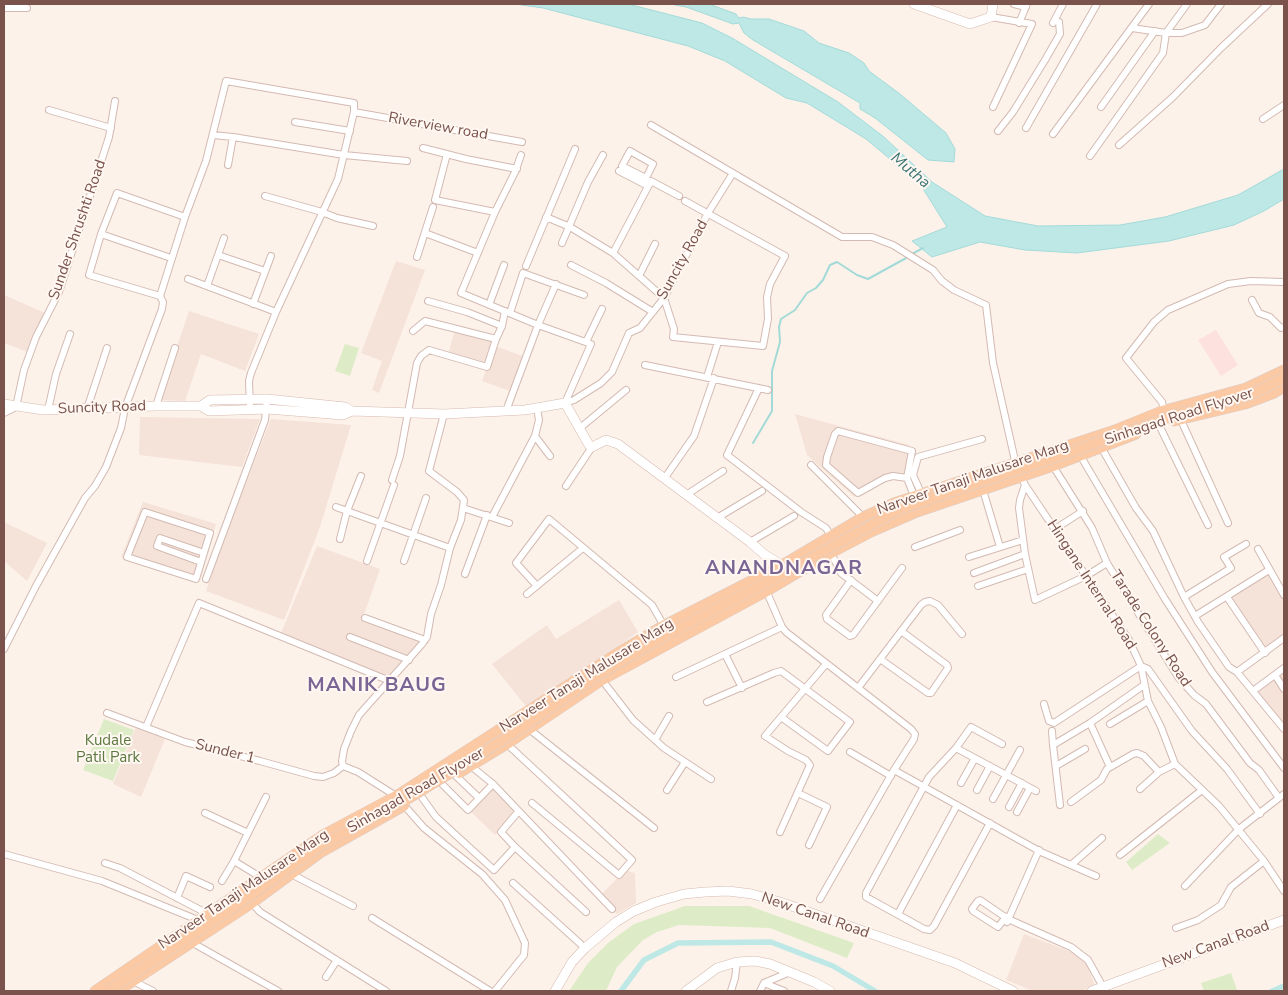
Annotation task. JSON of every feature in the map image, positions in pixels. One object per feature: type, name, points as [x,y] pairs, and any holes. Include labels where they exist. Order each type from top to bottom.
[{"type":"main road","name":"Narveer Tanaji Malusare Marg","points":[[95,991],[323,835],[396,796],[619,652],[664,626],[782,565],[863,517],[894,503],[1114,430],[1164,410],[1246,388],[1284,370]]},
{"type":"main road","name":"Narveer Tanaji Malusare Marg","points":[[118,991],[252,903],[330,847],[472,766],[602,680],[767,591],[871,532],[900,519],[984,490],[1024,481],[1080,455],[1180,418],[1245,404],[1284,384]]},
{"type":"main road","name":"Sinhagad Road Flyover","points":[[108,991],[228,912],[325,843],[423,790],[526,725],[598,675],[666,635],[790,570],[898,510],[1178,414],[1238,399],[1284,384]]},
{"type":"main road","name":"Sinhagad Road Flyover","points":[[101,991],[322,843],[444,772],[623,655],[725,601],[865,522],[896,507],[1165,414],[1224,399],[1246,388]]},
{"type":"main road","points":[[198,920],[206,932]]},
{"type":"main road","points":[[151,952],[159,964]]},
{"type":"street","points":[[914,4],[970,24],[991,17],[1032,24],[993,107]]},
{"type":"street","points":[[991,17],[993,4]]},
{"type":"street","points":[[1014,4],[1027,5],[1019,23]]},
{"type":"street","points":[[998,131],[1013,112],[1060,34],[1056,23],[1063,4]]},
{"type":"street","points":[[1026,128],[1097,4]]},
{"type":"street","points":[[1053,134],[1149,4]]},
{"type":"street","points":[[1090,156],[1163,53],[1166,33],[1187,4]]},
{"type":"street","points":[[1132,28],[1155,32],[1182,33],[1205,25],[1221,4]]},
{"type":"street","points":[[1119,145],[1173,98],[1220,48],[1268,4]]},
{"type":"street","points":[[4,8],[27,8]]},
{"type":"street","points":[[1100,107],[1155,32]]},
{"type":"street","points":[[4,649],[36,586],[85,498],[101,478],[106,467],[121,428],[125,408],[162,309],[160,296],[171,258],[214,135],[226,81],[354,103],[354,112],[338,179],[276,312],[251,374],[250,409]]},
{"type":"street","name":"Sunder Shrushti Road","points":[[16,407],[24,370],[36,337],[59,292],[109,137],[115,101]]},
{"type":"street","points":[[1264,119],[1284,105]]},
{"type":"street","points":[[49,110],[111,128]]},
{"type":"street","name":"Riverview road","points":[[354,112],[522,142]]},
{"type":"street","points":[[295,122],[350,130]]},
{"type":"street","points":[[652,124],[733,173]]},
{"type":"street","points":[[214,135],[344,155],[407,162]]},
{"type":"street","points":[[228,165],[233,137]]},
{"type":"street","points":[[423,148],[517,169]]},
{"type":"street","points":[[526,266],[575,149]]},
{"type":"street","points":[[613,253],[646,182],[654,164],[630,151],[622,166],[622,171],[646,182],[651,181],[678,196]]},
{"type":"street","points":[[447,154],[435,200],[495,212]]},
{"type":"street","points":[[521,155],[517,169],[495,212],[461,293],[538,325],[591,344],[566,403],[592,448]]},
{"type":"street","points":[[562,243],[588,182],[603,155]]},
{"type":"street","name":"Suncity Road","points":[[4,404],[48,410],[201,406],[210,411],[267,409],[343,415],[352,411],[444,414],[506,411],[566,403],[601,383],[612,372],[629,333],[640,328],[664,298],[708,213],[733,173]]},
{"type":"street","name":"Hingane Internal Road","points":[[733,173],[842,237],[872,237],[893,245],[933,270],[942,281],[954,290],[986,305],[992,364],[1015,462],[1024,481],[1129,640],[1141,666],[1148,701],[1161,727],[1175,764],[1219,806],[1239,829],[1284,891]]},
{"type":"street","points":[[160,296],[89,275],[101,234],[117,193],[185,217]]},
{"type":"street","points":[[265,196],[337,218],[373,226]]},
{"type":"street","points":[[546,217],[570,227],[613,253],[664,298],[674,329],[673,337],[764,346],[768,319],[767,297],[770,284],[785,256],[685,201]]},
{"type":"street","points":[[417,257],[433,207]]},
{"type":"street","points":[[425,233],[478,253]]},
{"type":"street","points":[[101,234],[171,258]]},
{"type":"street","points":[[207,286],[224,238]]},
{"type":"street","points":[[639,276],[655,244]]},
{"type":"street","points":[[218,255],[265,271]]},
{"type":"street","points":[[253,304],[270,256]]},
{"type":"street","points":[[489,305],[504,265]]},
{"type":"street","points":[[571,265],[606,283],[653,312]]},
{"type":"street","points":[[367,561],[381,524],[393,483],[421,356],[429,350],[487,367],[496,339],[523,273],[584,295]]},
{"type":"street","points":[[188,279],[276,312]]},
{"type":"street","points":[[1164,410],[1162,402],[1126,358],[1154,322],[1168,310],[1228,284],[1251,281],[1284,282]]},
{"type":"street","points":[[506,411],[538,325],[556,284]]},
{"type":"street","points":[[1252,300],[1259,313],[1270,317],[1281,328],[1284,327]]},
{"type":"street","points":[[428,301],[467,312],[502,326]]},
{"type":"street","points":[[586,342],[602,309]]},
{"type":"street","points":[[413,331],[426,321],[496,339]]},
{"type":"street","points":[[48,410],[56,374],[70,334]]},
{"type":"street","points":[[707,377],[718,342]]},
{"type":"street","points":[[87,409],[107,348]]},
{"type":"street","points":[[156,406],[175,348]]},
{"type":"street","points":[[645,365],[768,390]]},
{"type":"street","points":[[664,479],[694,436],[714,378]]},
{"type":"street","points":[[758,388],[727,455],[801,512],[826,528],[831,536]]},
{"type":"street","points":[[580,428],[626,390]]},
{"type":"street","points":[[206,579],[265,420],[268,399]]},
{"type":"street","name":"Suncity Road","points":[[201,406],[210,400],[268,399],[345,407],[352,411]]},
{"type":"street","points":[[4,412],[16,407]]},
{"type":"street","points":[[465,574],[490,516],[535,436],[539,420],[537,408]]},
{"type":"street","points":[[444,414],[429,471],[457,492],[464,500],[461,520],[450,548],[425,640],[360,715],[344,750],[343,766],[358,772],[396,796],[424,828],[486,879],[505,900],[525,943],[524,955],[495,991]]},
{"type":"street","points":[[1180,418],[1228,523]]},
{"type":"street","points":[[1159,426],[1208,525]]},
{"type":"street","points":[[907,478],[893,476],[885,478],[858,493],[826,465],[835,434],[838,431],[912,451],[907,478],[918,495]]},
{"type":"street","points":[[535,436],[550,456]]},
{"type":"street","points":[[918,495],[913,476],[918,457],[982,439]]},
{"type":"street","points":[[566,486],[592,448],[609,440],[618,444],[765,555],[782,565],[789,578]]},
{"type":"street","points":[[1101,447],[1136,508],[1153,531],[1195,616],[1229,667],[1237,672],[1284,728]]},
{"type":"street","points":[[1080,455],[1175,616],[1212,672],[1284,768]]},
{"type":"street","points":[[811,465],[863,517]]},
{"type":"street","points":[[1053,466],[1083,511],[1107,562]]},
{"type":"street","points":[[686,494],[723,471]]},
{"type":"street","points":[[340,539],[347,511],[361,476]]},
{"type":"street","points":[[978,586],[1028,569],[1019,508],[1024,481]]},
{"type":"street","points":[[984,490],[1000,547]]},
{"type":"street","points":[[717,518],[762,491]]},
{"type":"street","points":[[404,561],[426,498]]},
{"type":"street","points":[[336,508],[450,548]]},
{"type":"street","points":[[463,508],[509,523]]},
{"type":"street","points":[[1055,529],[1083,511]]},
{"type":"street","points":[[145,512],[210,533],[203,558],[196,579],[128,557],[145,512]]},
{"type":"street","points":[[750,542],[794,516]]},
{"type":"street","points":[[537,586],[516,563],[549,520],[652,605],[664,626]]},
{"type":"street","points":[[915,547],[960,530]]},
{"type":"street","points":[[203,558],[160,538],[157,546],[212,561]]},
{"type":"street","points":[[969,558],[1023,540]]},
{"type":"street","points":[[1184,597],[1231,568],[1224,557],[1246,544]]},
{"type":"street","points":[[527,594],[583,548]]},
{"type":"street","points":[[1258,549],[1284,596]]},
{"type":"street","points":[[831,553],[841,573],[878,601]]},
{"type":"street","points":[[974,573],[1025,554]]},
{"type":"street","name":"Tarade Colony Road","points":[[1028,569],[1035,600],[1086,576],[1107,562],[1178,677],[1194,695],[1206,704],[1250,763],[1256,766],[1282,796]]},
{"type":"street","points":[[851,580],[826,615],[827,618],[848,635],[853,635],[902,568]]},
{"type":"street","points":[[1195,616],[1269,570]]},
{"type":"street","points":[[759,577],[786,632],[914,734],[914,739],[892,773],[820,899]]},
{"type":"street","points":[[1227,597],[1265,653]]},
{"type":"street","points":[[858,688],[921,604],[930,601],[938,605],[962,634]]},
{"type":"street","points":[[146,727],[200,603],[390,681]]},
{"type":"street","points":[[365,618],[425,640]]},
{"type":"street","points":[[676,677],[782,627]]},
{"type":"street","points":[[880,659],[930,693],[948,668],[947,665],[901,631]]},
{"type":"street","points":[[350,637],[408,660]]},
{"type":"street","points":[[1237,672],[1284,638]]},
{"type":"street","points":[[725,654],[742,688]]},
{"type":"street","points":[[780,832],[810,765],[806,760],[765,736],[826,664]]},
{"type":"street","points":[[1044,704],[1049,721],[1054,722],[1141,666],[1150,672],[1192,730],[1227,769],[1260,814]]},
{"type":"street","points":[[1253,691],[1284,668]]},
{"type":"street","points":[[707,702],[774,673],[781,672],[850,722],[828,752],[781,717]]},
{"type":"street","points":[[1274,676],[1284,688]]},
{"type":"street","points":[[602,680],[633,720],[655,740],[711,779]]},
{"type":"street","points":[[1052,745],[1090,723],[1144,685]]},
{"type":"street","points":[[1110,724],[1148,701]]},
{"type":"street","name":"Sunder 1","points":[[107,713],[200,746],[314,776],[323,777],[343,766]]},
{"type":"street","points":[[655,740],[669,716]]},
{"type":"street","points":[[1090,723],[1110,767]]},
{"type":"street","points":[[990,823],[934,926],[930,930],[924,929],[866,897],[866,893],[929,776],[956,748],[971,727],[1002,744]]},
{"type":"street","points":[[530,729],[654,828]]},
{"type":"street","points":[[1052,731],[1052,745],[1060,804]]},
{"type":"street","points":[[507,744],[632,860],[619,875],[532,803]]},
{"type":"street","points":[[956,748],[1033,790],[1017,812]]},
{"type":"street","points":[[1056,766],[1084,749]]},
{"type":"street","points":[[993,799],[1020,750]]},
{"type":"street","points":[[850,752],[924,787],[1039,850],[1096,876]]},
{"type":"street","points":[[1071,802],[1101,780],[1104,773],[1110,767],[1133,754],[1137,753],[1144,756],[1159,772]]},
{"type":"street","points":[[961,783],[975,758]]},
{"type":"street","points":[[667,790],[685,762]]},
{"type":"street","points":[[1140,789],[1159,772],[1175,764]]},
{"type":"street","points":[[472,766],[492,784],[612,909]]},
{"type":"street","points":[[977,790],[990,766]]},
{"type":"street","points":[[455,775],[479,798]]},
{"type":"street","points":[[442,784],[468,810],[492,784]]},
{"type":"street","points":[[1009,807],[1022,784]]},
{"type":"street","points":[[1120,855],[1202,790]]},
{"type":"street","points":[[798,793],[827,807],[808,845]]},
{"type":"street","points":[[421,796],[436,817],[494,870]]},
{"type":"street","points":[[1185,886],[1239,829],[1282,796]]},
{"type":"street","points":[[222,881],[266,797]]},
{"type":"street","points":[[898,914],[957,805]]},
{"type":"street","points":[[518,812],[501,832],[586,912]]},
{"type":"street","points":[[206,813],[248,833]]},
{"type":"street","points":[[1071,865],[1102,838]]},
{"type":"street","points":[[486,879],[515,847]]},
{"type":"street","points":[[1002,930],[1039,850]]},
{"type":"street","points":[[4,854],[102,881],[198,920]]},
{"type":"street","points":[[234,861],[262,878]]},
{"type":"street","points":[[1176,928],[1198,920],[1221,905],[1231,887],[1264,861]]},
{"type":"street","points":[[105,863],[120,868],[208,914]]},
{"type":"street","points":[[291,874],[353,906]]},
{"type":"street","points":[[177,898],[186,876],[210,886]]},
{"type":"street","points":[[513,883],[585,948]]},
{"type":"street","name":"New Canal Road","points":[[555,991],[572,962],[585,948],[616,922],[634,911],[649,905],[684,894],[705,892],[752,894],[780,902],[955,963],[1013,991]]},
{"type":"street","points":[[1007,918],[998,927],[972,909],[980,900],[1007,918],[1071,947],[1088,960],[1103,987]]},
{"type":"street","points":[[252,903],[260,912],[386,991]]},
{"type":"street","points":[[372,918],[490,991]]},
{"type":"street","name":"New Canal Road","points":[[1092,991],[1284,920]]},
{"type":"street","points":[[191,942],[278,991]]},
{"type":"street","points":[[326,977],[336,960]]},
{"type":"street","points":[[686,991],[717,968],[737,962],[755,961],[770,964],[790,972],[830,991]]},
{"type":"street","points":[[731,991],[737,962]]},
{"type":"street","points":[[760,991],[764,983],[790,972]]},
{"type":"street","points":[[133,981],[153,991]]},
{"type":"street","points":[[764,983],[784,991]]},
{"type":"shaded area","points":[[396,261],[425,270],[379,393],[372,390],[382,361],[361,353]]},
{"type":"shaded area","points":[[4,295],[45,313],[30,353],[4,343]]},
{"type":"shaded area","points":[[189,311],[259,334],[245,371],[201,354],[185,401],[159,400]]},
{"type":"shaded area","points":[[455,330],[493,340],[485,369],[447,358]]},
{"type":"shaded area","points":[[1216,330],[1238,365],[1221,376],[1198,340]]},
{"type":"shaded area","points":[[495,346],[525,357],[513,392],[482,381]]},
{"type":"shaded area","points":[[795,414],[909,445],[910,480],[892,478],[854,497],[807,455]]},
{"type":"shaded area","points":[[140,417],[260,419],[242,467],[139,455]]},
{"type":"shaded area","points":[[271,419],[351,425],[320,527],[284,620],[206,591],[227,531]]},
{"type":"shaded area","points":[[143,502],[216,524],[198,582],[121,557]]},
{"type":"shaded area","points":[[4,522],[47,543],[27,581],[4,561]]},
{"type":"shaded area","points":[[317,546],[380,569],[362,620],[423,642],[390,678],[281,633]]},
{"type":"shaded area","points":[[1267,572],[1284,596],[1284,635],[1264,650],[1227,599]]},
{"type":"shaded area","points":[[619,600],[638,632],[528,709],[492,664],[547,625],[556,639]]},
{"type":"shaded area","points":[[1284,670],[1284,724],[1257,692]]},
{"type":"shaded area","points":[[136,727],[165,739],[141,797],[113,784]]},
{"type":"shaded area","points":[[489,786],[517,812],[495,835],[467,808]]},
{"type":"shaded area","points":[[625,870],[635,873],[636,903],[617,914],[600,896]]},
{"type":"shaded area","points":[[1024,934],[1074,953],[1086,962],[1095,986],[1080,991],[1040,991],[1031,990],[1006,980]]},
{"type":"green space","points":[[345,344],[359,348],[350,376],[335,371]]},
{"type":"green space","name":"Kudale Patil Park","points":[[104,719],[134,730],[113,781],[83,770]]},
{"type":"green space","points":[[1158,834],[1170,843],[1132,870],[1126,862]]},
{"type":"green space","points":[[685,906],[749,906],[854,943],[847,958],[770,928],[679,925],[657,932],[643,940],[617,967],[606,991],[569,991],[588,963],[608,943],[634,924]]},
{"type":"green space","points":[[1231,973],[1237,990],[1204,991],[1201,983]]},
{"type":"water","name":"Mutha","points":[[515,4],[628,4],[702,23],[732,38],[838,102],[884,137],[932,182],[985,216],[1038,226],[1120,225],[1165,217],[1238,195],[1284,169],[1284,199],[1234,225],[1169,241],[1077,253],[1025,250],[980,242],[932,257],[912,241],[947,227],[920,184],[866,139],[807,103],[786,98],[725,61],[688,46],[543,8]]},
{"type":"water","points":[[670,4],[709,4],[736,14],[739,18],[769,19],[804,31],[819,43],[849,53],[864,63],[869,71],[900,94],[946,133],[955,149],[954,162],[928,160],[875,118],[860,109],[860,103],[753,40],[744,33],[739,23],[733,24],[686,7]]},
{"type":"waterway","points":[[912,254],[923,248]]},
{"type":"waterway","points":[[753,443],[772,411],[772,371],[780,342],[779,327],[781,319],[795,310],[807,293],[816,288],[823,280],[830,265],[837,262],[857,275],[868,279],[908,257]]},
{"type":"waterway","points":[[621,991],[644,960],[678,943],[771,942],[833,966],[875,991]]},
{"type":"waterway","points":[[1272,991],[1284,986]]},
{"type":"district","name":"ANANDNAGAR","points":[[784,569]]},
{"type":"district","name":"MANIK BAUG","points":[[377,686]]}]
